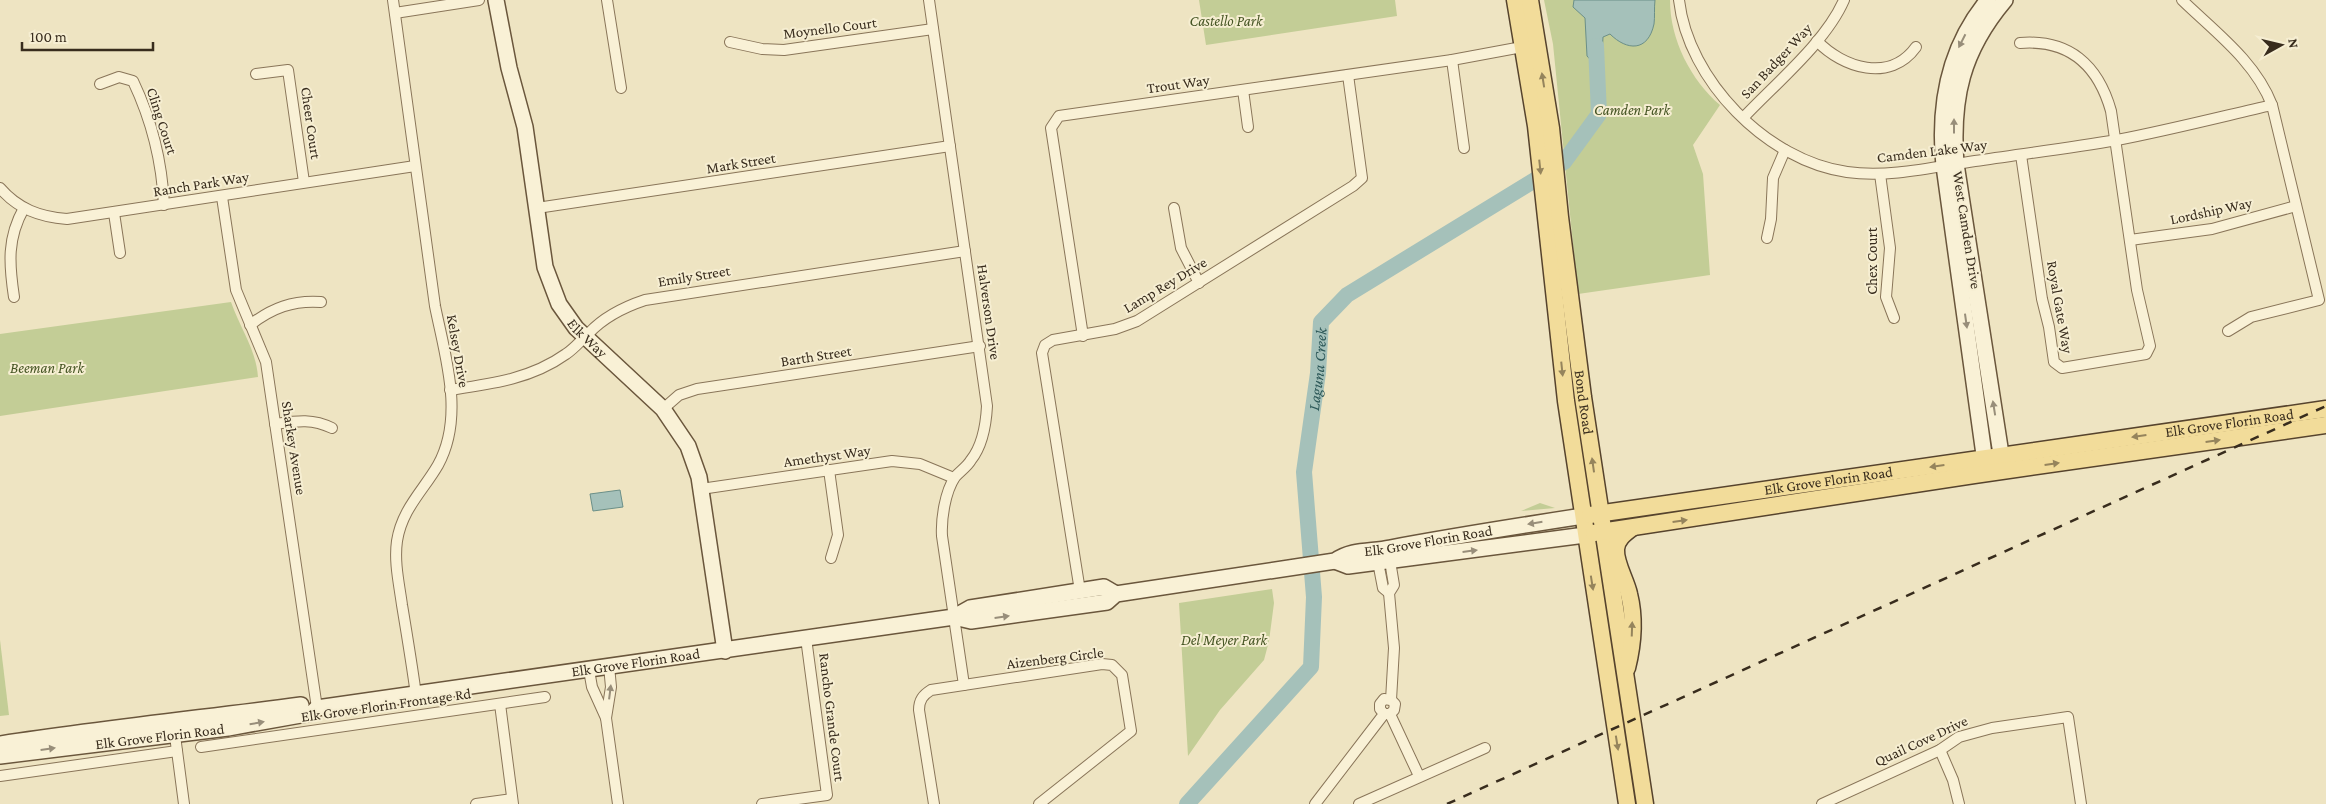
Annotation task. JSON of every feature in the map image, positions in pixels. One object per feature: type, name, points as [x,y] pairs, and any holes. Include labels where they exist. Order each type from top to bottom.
[{"type":"main road","name":"Elk Way","points":[[496,0],[509,68],[525,127],[546,267],[551,286],[564,313],[584,338],[663,409],[688,446],[696,466],[701,489],[725,650]]},
{"type":"main road","name":"Bond Road","points":[[1515,0],[1522,47],[1544,127]]},
{"type":"main road","name":"Bond Road","points":[[1530,0],[1544,127],[1566,401],[1626,804]]},
{"type":"main road","name":"West Camden Drive","points":[[1988,0],[1964,37],[1950,72],[1942,108],[1994,465]]},
{"type":"main road","name":"West Camden Drive","points":[[1950,165],[1954,117],[1961,78],[1979,34],[2005,0]]},
{"type":"main road","name":"Bond Road","points":[[1550,210],[1571,303],[1602,532],[1645,804]]},
{"type":"main road","name":"Elk Grove Florin Road","points":[[1335,561],[1348,566],[1384,562],[1632,528],[1849,494],[1994,465],[2326,409]]},
{"type":"main road","name":"Elk Grove Florin Road","points":[[954,617],[971,621],[1107,602],[1116,594],[1335,561],[1346,554],[1388,549],[1418,542],[1600,513],[1901,471],[1994,465],[2326,425]]},
{"type":"main road","points":[[1849,494],[1856,487],[1878,482],[1901,471]]},
{"type":"main road","points":[[1795,502],[1805,493],[1818,492],[1822,489],[1823,482]]},
{"type":"main road","points":[[1625,677],[1632,651],[1632,617],[1629,594],[1616,549],[1621,536],[1632,528]]},
{"type":"main road","points":[[1384,562],[1379,555],[1409,550],[1418,542]]},
{"type":"main road","name":"Elk Grove Florin Road","points":[[0,756],[310,704],[317,708],[416,695],[954,617],[970,608],[1104,587],[1116,594]]},
{"type":"main road","name":"Elk Grove Florin Road","points":[[0,744],[84,732],[174,728],[229,735],[312,713],[317,708]]},
{"type":"main road","points":[[1620,767],[1630,784],[1636,804]]},
{"type":"street","name":"Kelsey Drive","points":[[393,0],[435,306],[442,334],[450,390],[452,420],[446,447],[434,473],[406,512],[396,548],[396,567],[416,695]]},
{"type":"street","points":[[395,13],[479,0]]},
{"type":"street","points":[[607,0],[621,88]]},
{"type":"street","name":"Halverson Drive","points":[[929,0],[980,346],[987,406],[985,425],[976,452],[971,461],[954,478],[944,509],[942,529],[954,617]]},
{"type":"street","name":"Camden Lake Way","points":[[1679,0],[1689,42],[1704,73],[1718,91],[1744,117],[1785,150],[1829,169],[1859,174],[1880,174],[1950,165],[2115,140],[2272,105]]},
{"type":"street","name":"San Badger Way","points":[[1744,117],[1816,41],[1833,21],[1844,0]]},
{"type":"street","points":[[2182,0],[2248,64],[2261,81],[2272,105],[2319,300],[2250,317],[2228,331]]},
{"type":"street","name":"Moynello Court","points":[[730,42],[762,49],[784,50],[933,29]]},
{"type":"street","points":[[1816,41],[1839,59],[1857,66],[1876,68],[1895,66],[1903,61],[1916,47]]},
{"type":"street","name":"Royal Gate Way","points":[[2020,43],[2032,42],[2055,46],[2078,57],[2094,71],[2106,93],[2115,140],[2137,290],[2150,346],[2146,354],[2062,368],[2054,362],[2049,327],[2042,299],[2021,154]]},
{"type":"street","name":"Trout Way","points":[[1083,336],[1051,128],[1059,116],[1452,60],[1522,47]]},
{"type":"street","points":[[1452,60],[1464,148]]},
{"type":"street","name":"Cheer Court","points":[[256,74],[288,70],[304,182]]},
{"type":"street","name":"Lamp Rey Drive","points":[[1080,591],[1042,353],[1045,345],[1052,340],[1083,336],[1129,325],[1200,283],[1353,186],[1362,178],[1348,75]]},
{"type":"street","name":"Cling Court","points":[[100,84],[119,77],[133,81],[142,100],[157,147],[164,205]]},
{"type":"street","points":[[1243,90],[1248,127]]},
{"type":"street","name":"Mark Street","points":[[537,208],[950,146]]},
{"type":"street","points":[[1767,238],[1771,218],[1773,178],[1785,150]]},
{"type":"street","name":"Ranch Park Way","points":[[0,188],[24,208],[37,214],[57,218],[114,213],[416,166]]},
{"type":"street","name":"Chex Court","points":[[1880,174],[1890,248],[1886,297],[1894,318]]},
{"type":"street","name":"Sharkey Avenue","points":[[222,197],[236,290],[266,362],[317,708]]},
{"type":"street","name":"Lordship Way","points":[[2130,240],[2212,229],[2296,206]]},
{"type":"street","points":[[14,297],[10,247],[15,227],[24,208]]},
{"type":"street","points":[[1174,208],[1181,248],[1200,283]]},
{"type":"street","points":[[114,213],[120,253]]},
{"type":"street","name":"Emily Street","points":[[450,390],[505,381],[538,371],[568,353],[601,322],[617,312],[645,300],[965,251]]},
{"type":"street","points":[[250,325],[261,316],[280,307],[300,302],[321,302]]},
{"type":"street","name":"Barth Street","points":[[663,409],[679,396],[697,389],[980,346]]},
{"type":"street","points":[[275,424],[304,420],[314,421],[332,428]]},
{"type":"street","name":"Amethyst Way","points":[[701,489],[901,461],[929,466],[954,478]]},
{"type":"street","points":[[829,470],[838,535],[831,558]]},
{"type":"street","points":[[1315,804],[1387,714],[1395,707],[1391,700],[1394,648],[1389,593],[1383,588],[1384,562]]},
{"type":"street","points":[[954,617],[964,685]]},
{"type":"street","name":"Rancho Grande Court","points":[[762,804],[827,795],[806,638]]},
{"type":"street","name":"Aizenberg Circle","points":[[934,804],[919,710],[920,700],[931,690],[1102,664],[1112,665],[1119,671],[1123,680],[1131,731],[1038,804]]},
{"type":"street","points":[[606,718],[611,686],[609,666]]},
{"type":"street","points":[[589,670],[592,687],[606,718],[618,804]]},
{"type":"street","name":"Elk Grove Florin Frontage Rd","points":[[201,747],[229,735],[500,704],[545,697]]},
{"type":"street","points":[[476,804],[513,801],[500,704]]},
{"type":"street","points":[[1387,714],[1419,776]]},
{"type":"street","name":"Quail Cove Drive","points":[[1822,804],[1940,750],[1959,737],[1978,731],[2068,717],[2081,804]]},
{"type":"street","points":[[174,728],[184,804]]},
{"type":"street","points":[[1359,804],[1485,748]]},
{"type":"street","points":[[1940,750],[1953,780],[1959,804]]},
{"type":"street","points":[[0,776],[177,751]]},
{"type":"green space","name":"Castello Park","points":[[1199,0],[1395,0],[1397,16],[1206,45]]},
{"type":"green space","name":"Camden Park","points":[[1544,0],[1670,0],[1674,30],[1684,58],[1700,84],[1720,105],[1693,145],[1703,174],[1710,275],[1578,294],[1553,44]]},
{"type":"green space","name":"Beeman Park","points":[[231,302],[251,348],[258,377],[0,416],[0,334]]},
{"type":"green space","points":[[1540,503],[1555,508],[1521,511]]},
{"type":"green space","name":"Del Meyer Park","points":[[1272,589],[1274,603],[1269,641],[1264,660],[1220,710],[1188,756],[1179,603]]},
{"type":"green space","points":[[0,640],[9,715],[0,716]]},
{"type":"water","points":[[1574,0],[1655,0],[1654,24],[1651,33],[1647,40],[1636,46],[1623,44],[1610,34],[1603,37],[1602,57],[1597,67],[1587,56],[1585,18],[1573,7]]},
{"type":"water","points":[[620,490],[623,507],[593,511],[590,494]]},
{"type":"waterway","name":"Laguna Creek","points":[[1187,804],[1311,667],[1314,597],[1304,472],[1318,373],[1321,322],[1347,295],[1564,162],[1599,114],[1596,46]]},
{"type":"railway","points":[[1447,804],[2326,406]]}]
